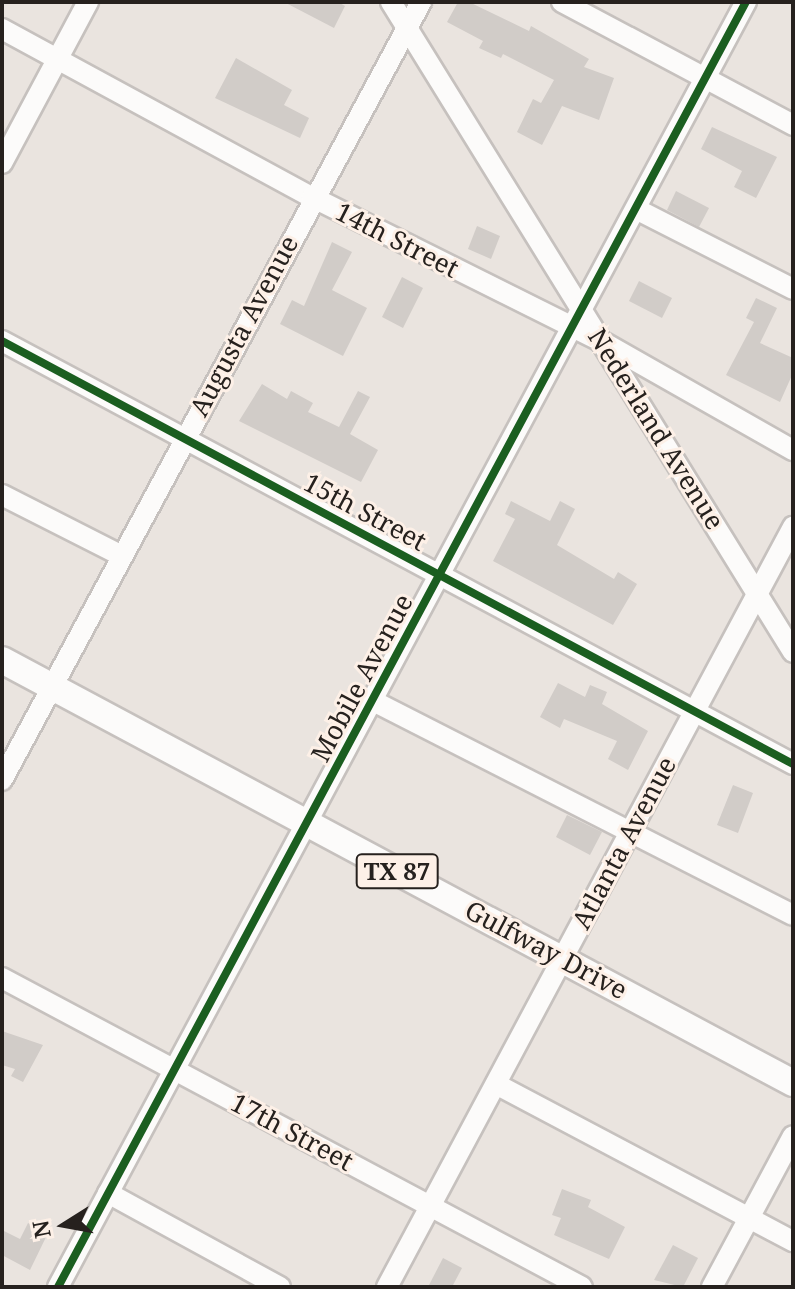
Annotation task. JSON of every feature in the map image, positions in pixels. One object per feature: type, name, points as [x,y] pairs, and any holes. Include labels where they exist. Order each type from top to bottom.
[{"type":"main road","name":"Gulfway Drive","points":[[2,660],[793,1083]]},
{"type":"street","points":[[2,163],[88,2]]},
{"type":"street","name":"Nederland Avenue","points":[[391,2],[758,593],[787,632],[793,652]]},
{"type":"street","name":"Augusta Avenue","points":[[2,780],[312,197],[421,2]]},
{"type":"street","points":[[562,2],[793,125]]},
{"type":"street","name":"Mobile Avenue","points":[[58,1287],[746,2]]},
{"type":"street","name":"14th Street","points":[[2,29],[312,197],[599,340],[793,450]]},
{"type":"street","points":[[636,209],[793,289]]},
{"type":"street","name":"15th Street","points":[[2,341],[793,764]]},
{"type":"street","points":[[2,495],[122,556]]},
{"type":"street","name":"Atlanta Avenue","points":[[387,1287],[793,527]]},
{"type":"street","points":[[373,701],[628,835],[793,915]]},
{"type":"street","name":"17th Street","points":[[2,978],[582,1287]]},
{"type":"street","points":[[496,1084],[793,1241]]},
{"type":"street","points":[[712,1287],[793,1136]]},
{"type":"street","points":[[108,1193],[280,1287]]},
{"type":"building","points":[[284,2],[338,2],[345,6],[334,28]]},
{"type":"building","points":[[458,2],[469,2],[529,31],[531,26],[589,59],[584,67],[614,78],[599,120],[562,106],[542,145],[517,132],[533,99],[541,103],[554,80],[503,54],[501,58],[479,48],[483,41],[447,22]]},
{"type":"building","points":[[236,58],[292,90],[284,105],[309,118],[300,138],[215,98]]},
{"type":"building","points":[[712,127],[777,157],[756,198],[734,187],[742,171],[701,149]]},
{"type":"building","points":[[676,191],[709,208],[699,227],[667,210]]},
{"type":"building","points":[[477,226],[500,236],[491,259],[468,249]]},
{"type":"building","points":[[332,242],[352,252],[332,290],[367,308],[343,356],[280,324],[292,300],[304,306]]},
{"type":"building","points":[[402,277],[423,288],[403,328],[382,317]]},
{"type":"building","points":[[639,281],[672,298],[662,318],[629,301]]},
{"type":"building","points":[[756,298],[777,308],[760,343],[793,358],[793,373],[780,402],[726,375],[754,322],[746,318]]},
{"type":"building","points":[[262,384],[287,399],[291,391],[313,403],[308,412],[339,427],[358,391],[370,397],[350,434],[378,450],[361,482],[239,421]]},
{"type":"building","points":[[511,501],[550,521],[560,501],[575,509],[557,545],[614,579],[618,572],[637,584],[613,625],[493,561],[515,519],[505,514]]},
{"type":"building","points":[[558,683],[585,697],[590,685],[607,692],[602,704],[648,731],[628,770],[608,759],[617,741],[564,719],[560,728],[540,717]]},
{"type":"building","points":[[733,785],[753,793],[738,833],[717,825]]},
{"type":"building","points":[[567,815],[602,832],[590,855],[556,837]]},
{"type":"building","points":[[2,1031],[43,1045],[23,1082],[11,1076],[15,1069],[2,1065]]},
{"type":"building","points":[[562,1189],[591,1200],[588,1207],[625,1227],[609,1259],[554,1235],[561,1218],[552,1215]]},
{"type":"building","points":[[28,1223],[48,1233],[30,1270],[2,1255],[2,1230],[20,1239]]},
{"type":"building","points":[[673,1245],[698,1258],[683,1287],[654,1280]]},
{"type":"building","points":[[443,1258],[462,1268],[452,1287],[428,1287]]},
{"type":"cycle path","points":[[58,1287],[746,2]]},
{"type":"cycle path","points":[[2,341],[793,764]]}]
